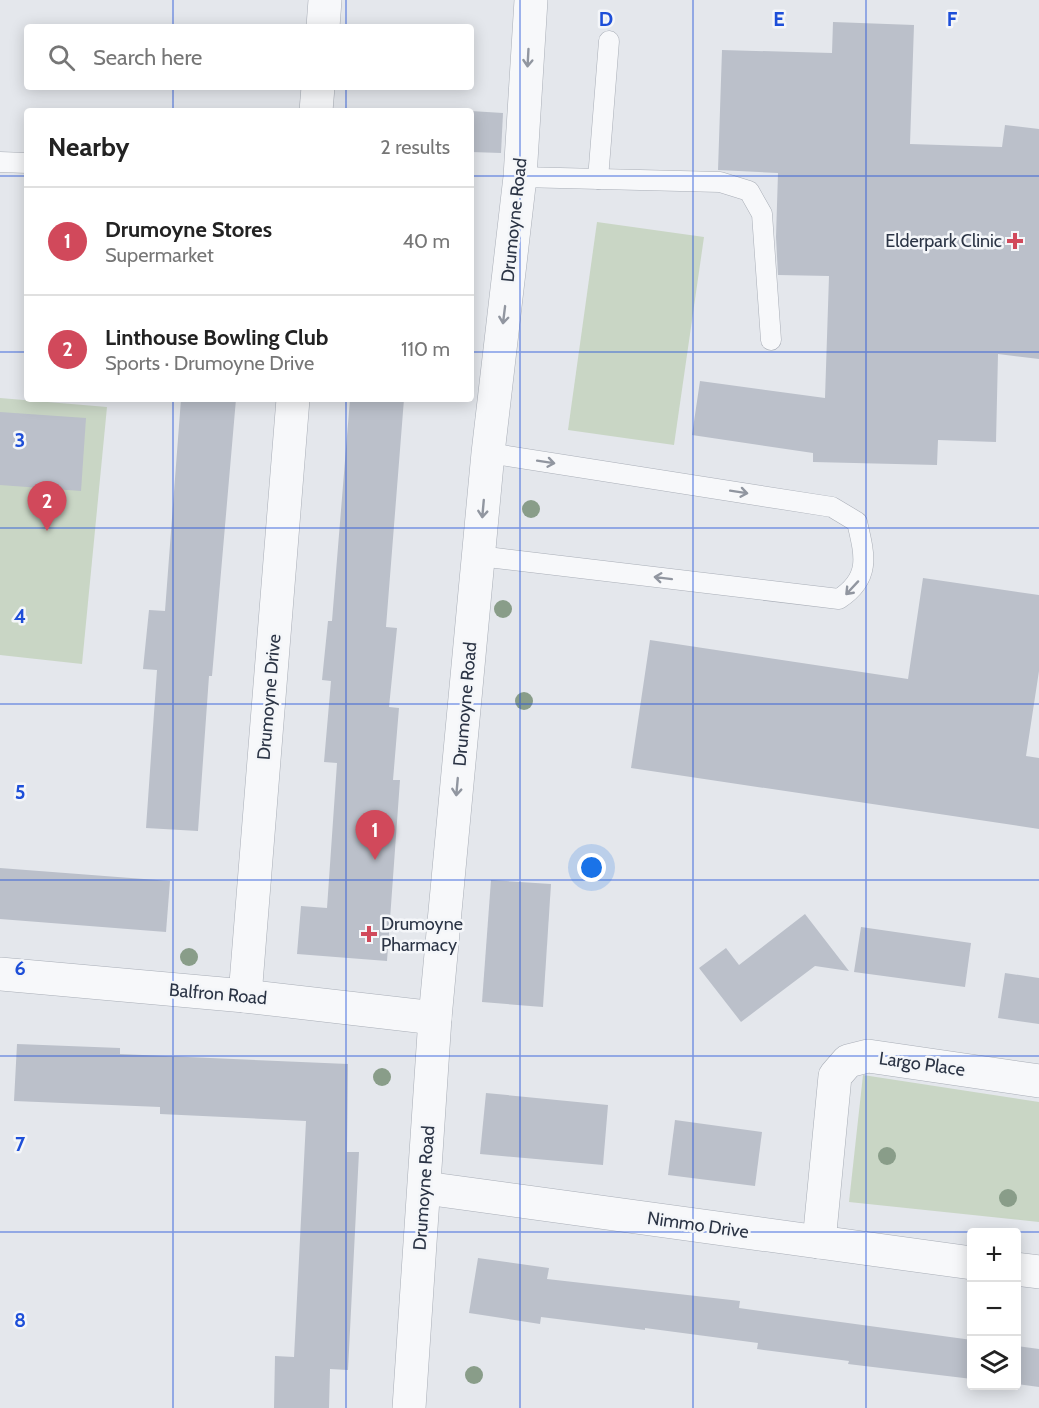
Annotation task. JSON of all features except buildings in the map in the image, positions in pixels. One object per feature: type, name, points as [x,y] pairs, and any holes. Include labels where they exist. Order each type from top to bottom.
[{"type":"street","points":[[323,24],[325,0]]},
{"type":"street","name":"Drumoyne Road","points":[[409,1408],[435,1018],[488,453],[520,177],[531,0]]},
{"type":"street","points":[[316,108],[318,90]]},
{"type":"street","name":"Drumoyne Drive","points":[[245,996],[293,402]]},
{"type":"street","name":"Balfron Road","points":[[0,975],[245,996],[435,1018]]},
{"type":"street","name":"Largo Place","points":[[819,1242],[835,1076],[848,1061],[868,1056],[1039,1081]]},
{"type":"street","name":"Nimmo Drive","points":[[425,1188],[967,1262]]},
{"type":"street","points":[[1021,1270],[1039,1272]]},
{"type":"lane","points":[[598,179],[609,41]]},
{"type":"lane","points":[[0,162],[24,163]]},
{"type":"lane","points":[[520,177],[720,182],[749,190],[762,214],[771,340]]},
{"type":"lane","points":[[479,556],[839,599],[853,590],[862,575],[862,545],[857,522],[832,507],[488,453]]},
{"type":"green space","points":[[597,222],[704,237],[674,445],[568,430]]},
{"type":"green space","points":[[0,398],[24,400],[24,402],[107,407],[82,664],[0,655]]},
{"type":"green space","points":[[863,1075],[1039,1102],[1039,1222],[849,1202]]},
{"type":"place","name":"Elderpark Clinic","points":[[1015,241]]},
{"type":"place","name":"Linthouse Bowling Club","points":[[47,531]]},
{"type":"place","name":"Drumoyne Stores","points":[[375,860]]},
{"type":"place","name":"Drumoyne Pharmacy","points":[[369,934]]}]
